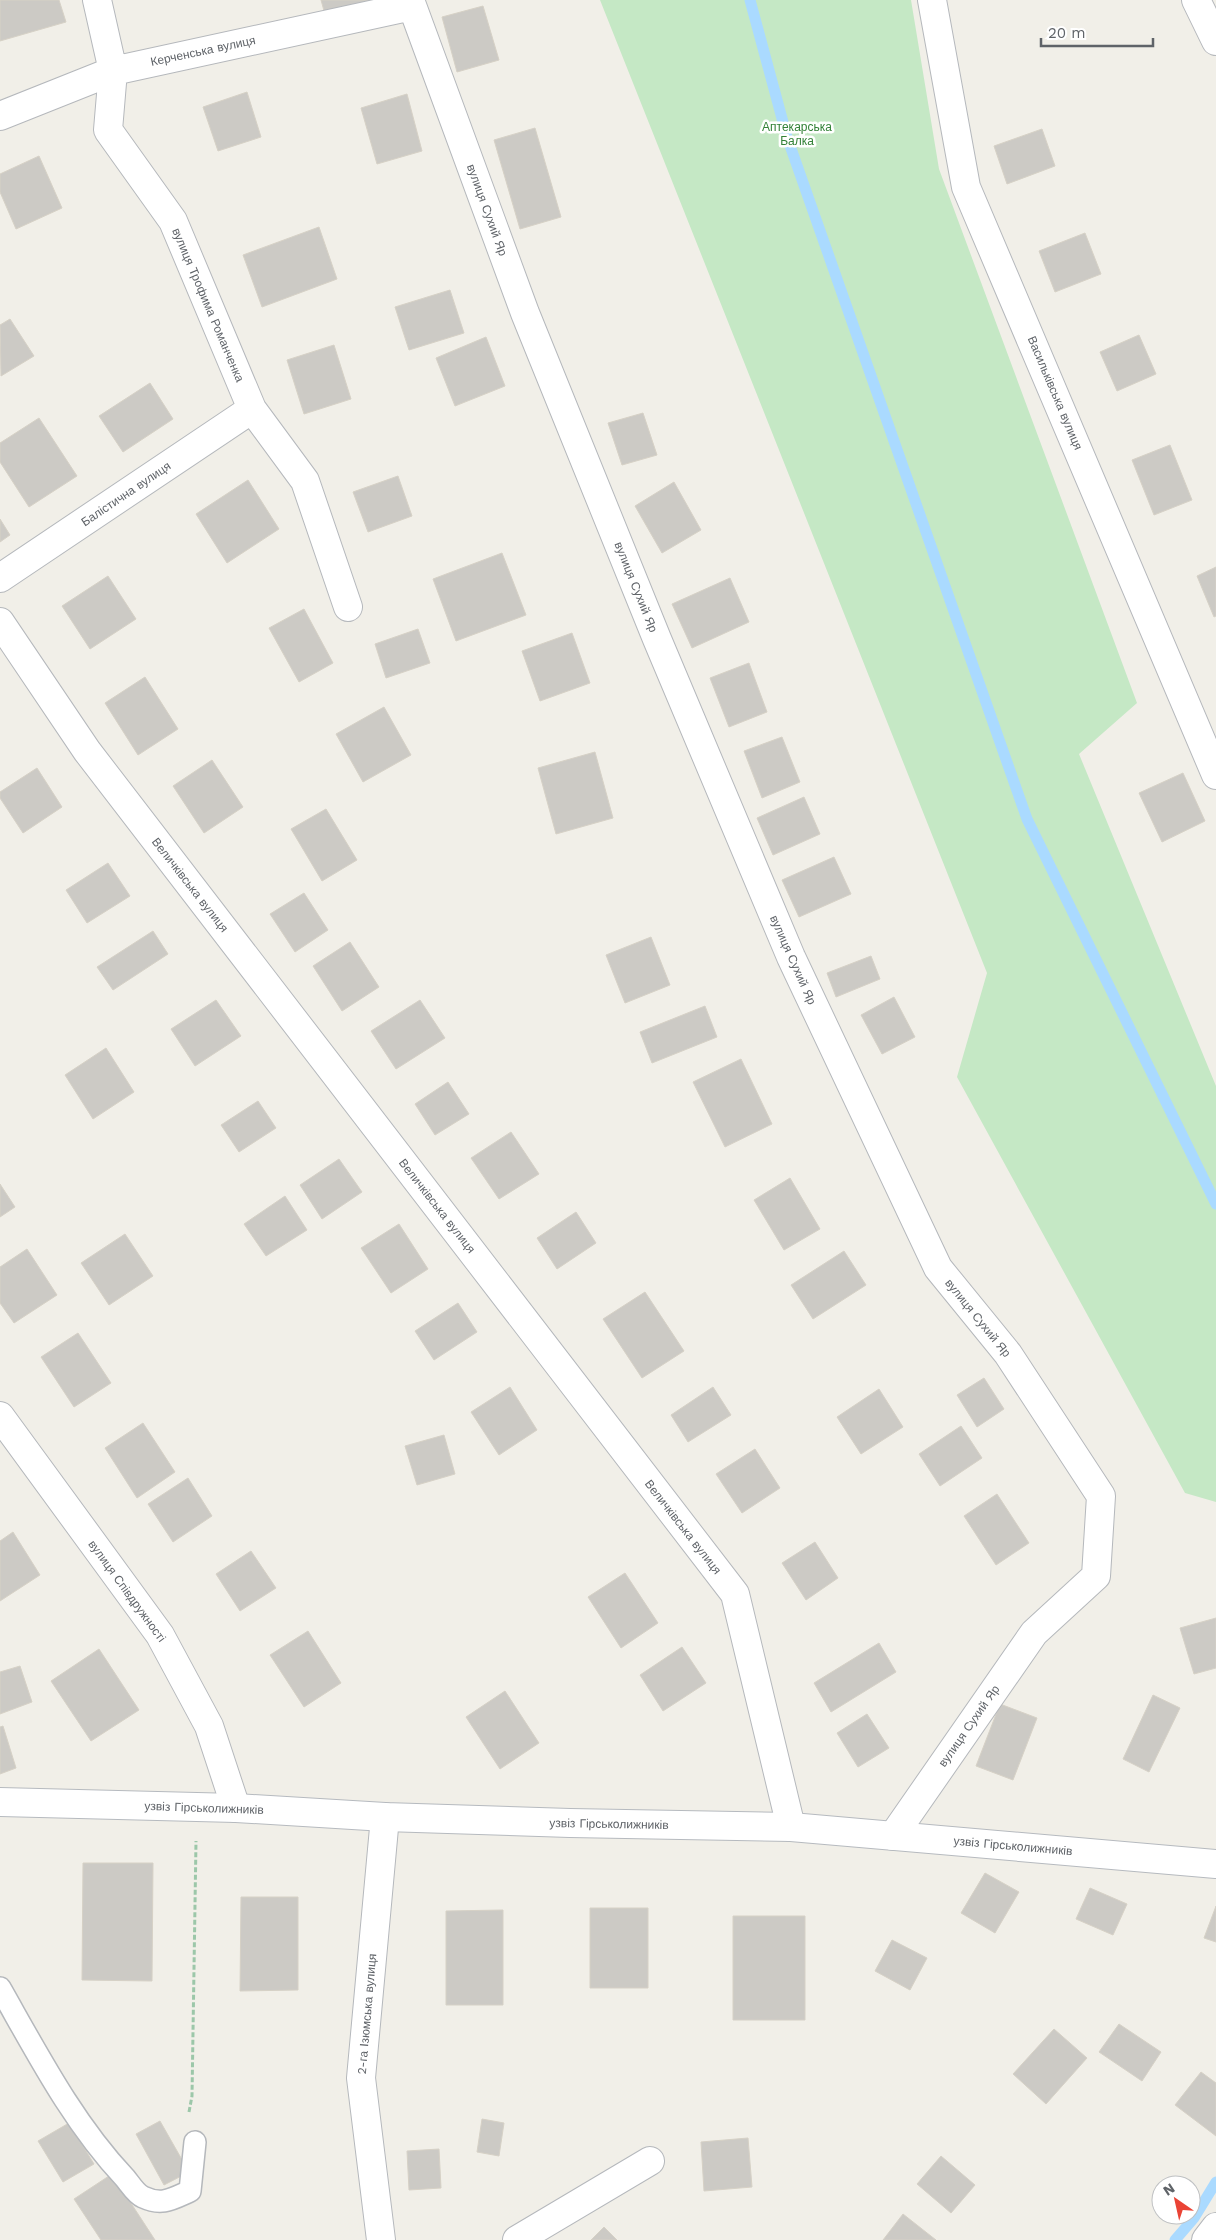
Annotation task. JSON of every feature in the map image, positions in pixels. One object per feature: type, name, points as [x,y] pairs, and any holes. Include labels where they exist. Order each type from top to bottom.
[{"type":"street","name":"вулиця Трофима Романченка","points":[[97,0],[113,71],[108,130],[173,221],[252,409],[305,481],[348,607]]},
{"type":"street","name":"Васильківська вулиця","points":[[932,0],[966,187],[1216,775]]},
{"type":"street","points":[[1196,0],[1216,41]]},
{"type":"street","name":"Керченська вулиця","points":[[0,116],[113,71],[411,3]]},
{"type":"street","name":"вулиця Сухий Яр","points":[[411,3],[529,322],[657,640],[795,966],[938,1268],[1008,1354],[1102,1496],[1096,1576],[1034,1632],[892,1836]]},
{"type":"street","name":"Балістична вулиця","points":[[0,578],[252,409]]},
{"type":"street","name":"Величківська вулиця","points":[[0,622],[87,751],[735,1594],[791,1827]]},
{"type":"street","name":"вулиця Співдружності","points":[[0,1416],[160,1635],[209,1726],[236,1808]]},
{"type":"street","name":"узвіз Гірськолижників","points":[[0,1802],[236,1808],[386,1817],[580,1824],[791,1827],[1216,1864]]},
{"type":"street","name":"2-га Ізюмська вулиця","points":[[381,2240],[361,2078],[386,1817]]},
{"type":"street","points":[[518,2240],[650,2162]]},
{"type":"street","points":[[1206,2240],[1216,2227]]},
{"type":"lane","points":[[0,1988],[33,2046],[84,2128],[117,2170],[142,2196],[164,2202],[190,2191],[195,2142]]},
{"type":"path","points":[[195,2142],[187,2130],[192,2096],[196,1807]]},
{"type":"green space","name":"Аптекарська Балка","points":[[600,0],[911,0],[939,169],[1137,703],[1079,754],[1216,1086],[1216,1502],[1185,1493],[957,1077],[987,973]]},
{"type":"building","points":[[0,0],[59,0],[66,22],[0,41]]},
{"type":"building","points":[[321,0],[373,0],[375,5],[326,18]]},
{"type":"building","points":[[483,6],[499,60],[457,72],[442,17]]},
{"type":"building","points":[[247,92],[261,137],[218,151],[203,107]]},
{"type":"building","points":[[407,94],[422,151],[377,164],[361,108]]},
{"type":"building","points":[[535,128],[561,217],[520,229],[494,140]]},
{"type":"building","points":[[1042,129],[1055,166],[1007,184],[994,146]]},
{"type":"building","points":[[39,156],[62,208],[16,229],[0,192],[0,174]]},
{"type":"building","points":[[319,227],[337,279],[262,307],[243,255]]},
{"type":"building","points":[[1085,233],[1101,274],[1055,292],[1039,251]]},
{"type":"building","points":[[450,290],[464,333],[409,350],[395,307]]},
{"type":"building","points":[[10,319],[34,356],[1,376],[0,325]]},
{"type":"building","points":[[1139,335],[1156,374],[1117,391],[1100,352]]},
{"type":"building","points":[[486,337],[505,386],[455,406],[436,358]]},
{"type":"building","points":[[334,345],[351,399],[304,414],[287,360]]},
{"type":"building","points":[[150,383],[173,419],[123,452],[99,416]]},
{"type":"building","points":[[643,413],[657,455],[622,465],[608,423]]},
{"type":"building","points":[[39,418],[77,476],[29,507],[0,462],[0,443]]},
{"type":"building","points":[[1170,445],[1192,500],[1154,515],[1132,460]]},
{"type":"building","points":[[398,476],[412,516],[368,532],[353,492]]},
{"type":"building","points":[[248,480],[279,529],[227,563],[196,514]]},
{"type":"building","points":[[674,482],[701,530],[662,553],[635,506]]},
{"type":"building","points":[[0,519],[10,535],[0,542]]},
{"type":"building","points":[[502,553],[526,615],[456,641],[433,579]]},
{"type":"building","points":[[1216,567],[1216,616],[1214,617],[1197,576]]},
{"type":"building","points":[[108,576],[136,619],[90,649],[62,606]]},
{"type":"building","points":[[730,578],[749,622],[692,648],[672,604]]},
{"type":"building","points":[[304,609],[333,663],[299,682],[269,628]]},
{"type":"building","points":[[418,629],[430,663],[386,678],[375,644]]},
{"type":"building","points":[[572,633],[590,683],[540,701],[522,651]]},
{"type":"building","points":[[749,663],[767,712],[729,727],[710,678]]},
{"type":"building","points":[[145,677],[178,729],[138,755],[105,703]]},
{"type":"building","points":[[384,707],[411,755],[363,782],[336,734]]},
{"type":"building","points":[[782,737],[800,782],[762,798],[744,751]]},
{"type":"building","points":[[595,752],[613,818],[556,834],[538,768]]},
{"type":"building","points":[[212,760],[243,807],[204,833],[173,786]]},
{"type":"building","points":[[37,768],[62,807],[23,833],[0,798],[0,792]]},
{"type":"building","points":[[1183,773],[1205,821],[1162,842],[1139,793]]},
{"type":"building","points":[[804,797],[820,834],[773,855],[757,818]]},
{"type":"building","points":[[326,809],[357,860],[322,881],[291,829]]},
{"type":"building","points":[[834,857],[851,894],[799,917],[782,880]]},
{"type":"building","points":[[108,863],[130,896],[87,923],[66,890]]},
{"type":"building","points":[[304,893],[328,930],[295,952],[270,914]]},
{"type":"building","points":[[153,931],[168,954],[113,990],[97,967]]},
{"type":"building","points":[[651,937],[670,985],[625,1003],[606,955]]},
{"type":"building","points":[[350,942],[379,987],[342,1011],[313,966]]},
{"type":"building","points":[[871,956],[880,979],[836,997],[827,973]]},
{"type":"building","points":[[894,997],[915,1037],[882,1054],[861,1015]]},
{"type":"building","points":[[216,1000],[241,1036],[195,1066],[171,1029]]},
{"type":"building","points":[[420,1000],[445,1038],[396,1069],[371,1031]]},
{"type":"building","points":[[705,1006],[717,1037],[652,1063],[640,1032]]},
{"type":"building","points":[[106,1048],[134,1092],[93,1119],[65,1075]]},
{"type":"building","points":[[741,1059],[772,1124],[725,1147],[693,1082]]},
{"type":"building","points":[[448,1082],[469,1114],[435,1135],[415,1104]]},
{"type":"building","points":[[258,1101],[276,1128],[239,1152],[221,1125]]},
{"type":"building","points":[[511,1132],[539,1174],[499,1199],[471,1158]]},
{"type":"building","points":[[339,1159],[362,1192],[322,1219],[300,1185]]},
{"type":"building","points":[[790,1178],[820,1229],[784,1250],[754,1200]]},
{"type":"building","points":[[0,1184],[15,1207],[0,1217]]},
{"type":"building","points":[[285,1196],[307,1230],[266,1256],[244,1224]]},
{"type":"building","points":[[576,1212],[596,1243],[557,1269],[537,1238]]},
{"type":"building","points":[[399,1224],[428,1269],[391,1293],[361,1248]]},
{"type":"building","points":[[125,1234],[153,1276],[109,1305],[81,1263]]},
{"type":"building","points":[[27,1249],[57,1295],[14,1323],[0,1303],[0,1267]]},
{"type":"building","points":[[844,1251],[866,1285],[813,1319],[791,1285]]},
{"type":"building","points":[[645,1292],[684,1351],[642,1378],[603,1319]]},
{"type":"building","points":[[458,1303],[477,1332],[434,1360],[415,1331]]},
{"type":"building","points":[[78,1333],[111,1383],[74,1407],[41,1357]]},
{"type":"building","points":[[984,1378],[1004,1409],[977,1427],[957,1395]]},
{"type":"building","points":[[510,1387],[537,1430],[499,1455],[471,1412]]},
{"type":"building","points":[[713,1387],[731,1415],[688,1442],[671,1415]]},
{"type":"building","points":[[879,1389],[903,1427],[861,1454],[837,1417]]},
{"type":"building","points":[[143,1423],[175,1472],[137,1498],[105,1448]]},
{"type":"building","points":[[961,1426],[982,1458],[940,1486],[919,1454]]},
{"type":"building","points":[[444,1435],[455,1474],[417,1485],[405,1446]]},
{"type":"building","points":[[755,1449],[780,1488],[742,1513],[716,1474]]},
{"type":"building","points":[[188,1478],[212,1516],[173,1542],[148,1504]]},
{"type":"building","points":[[997,1494],[1029,1543],[996,1565],[964,1516]]},
{"type":"building","points":[[13,1532],[40,1575],[0,1601],[0,1541]]},
{"type":"building","points":[[815,1542],[838,1578],[806,1600],[782,1563]]},
{"type":"building","points":[[251,1551],[276,1588],[240,1611],[216,1574]]},
{"type":"building","points":[[625,1573],[658,1623],[621,1648],[588,1597]]},
{"type":"building","points":[[1216,1618],[1216,1668],[1194,1674],[1180,1628]]},
{"type":"building","points":[[308,1631],[341,1683],[304,1707],[270,1655]]},
{"type":"building","points":[[879,1643],[896,1672],[831,1712],[814,1683]]},
{"type":"building","points":[[682,1647],[706,1683],[663,1711],[640,1675]]},
{"type":"building","points":[[99,1649],[139,1710],[91,1741],[51,1681]]},
{"type":"building","points":[[20,1666],[32,1702],[0,1714],[0,1672]]},
{"type":"building","points":[[505,1691],[539,1743],[500,1769],[466,1717]]},
{"type":"building","points":[[1153,1695],[1180,1708],[1149,1772],[1123,1759]]},
{"type":"building","points":[[1000,1704],[1037,1718],[1013,1780],[976,1766]]},
{"type":"building","points":[[867,1714],[889,1748],[858,1767],[837,1733]]},
{"type":"building","points":[[3,1726],[16,1768],[0,1774],[0,1727]]},
{"type":"building","points":[[83,1863],[153,1863],[152,1981],[82,1980]]},
{"type":"building","points":[[985,1873],[1019,1892],[995,1933],[961,1913]]},
{"type":"building","points":[[1090,1888],[1127,1904],[1113,1935],[1076,1919]]},
{"type":"building","points":[[241,1897],[298,1897],[298,1990],[240,1991]]},
{"type":"building","points":[[1216,1906],[1216,1942],[1204,1938]]},
{"type":"building","points":[[590,1908],[648,1908],[648,1988],[590,1988]]},
{"type":"building","points":[[503,1910],[503,2005],[446,2005],[446,1911]]},
{"type":"building","points":[[733,1916],[805,1916],[805,2020],[733,2020]]},
{"type":"building","points":[[892,1940],[927,1958],[910,1990],[875,1971]]},
{"type":"building","points":[[1119,2024],[1161,2052],[1142,2081],[1099,2052]]},
{"type":"building","points":[[1054,2029],[1087,2058],[1046,2104],[1013,2074]]},
{"type":"building","points":[[1201,2072],[1216,2083],[1216,2136],[1175,2105]]},
{"type":"building","points":[[482,2119],[504,2123],[499,2156],[477,2152]]},
{"type":"building","points":[[160,2121],[189,2172],[164,2185],[136,2134]]},
{"type":"building","points":[[69,2123],[94,2164],[63,2182],[38,2141]]},
{"type":"building","points":[[748,2138],[752,2187],[704,2191],[701,2142]]},
{"type":"building","points":[[439,2149],[441,2188],[409,2190],[407,2151]]},
{"type":"building","points":[[941,2156],[975,2185],[951,2213],[917,2184]]},
{"type":"building","points":[[112,2174],[155,2240],[101,2240],[74,2199]]},
{"type":"building","points":[[903,2214],[936,2240],[883,2240]]},
{"type":"building","points":[[604,2227],[617,2240],[591,2240]]},
{"type":"waterway","points":[[750,0],[787,137],[1027,819],[1216,1204]]},
{"type":"waterway","points":[[1175,2240],[1194,2218],[1216,2182]]}]
